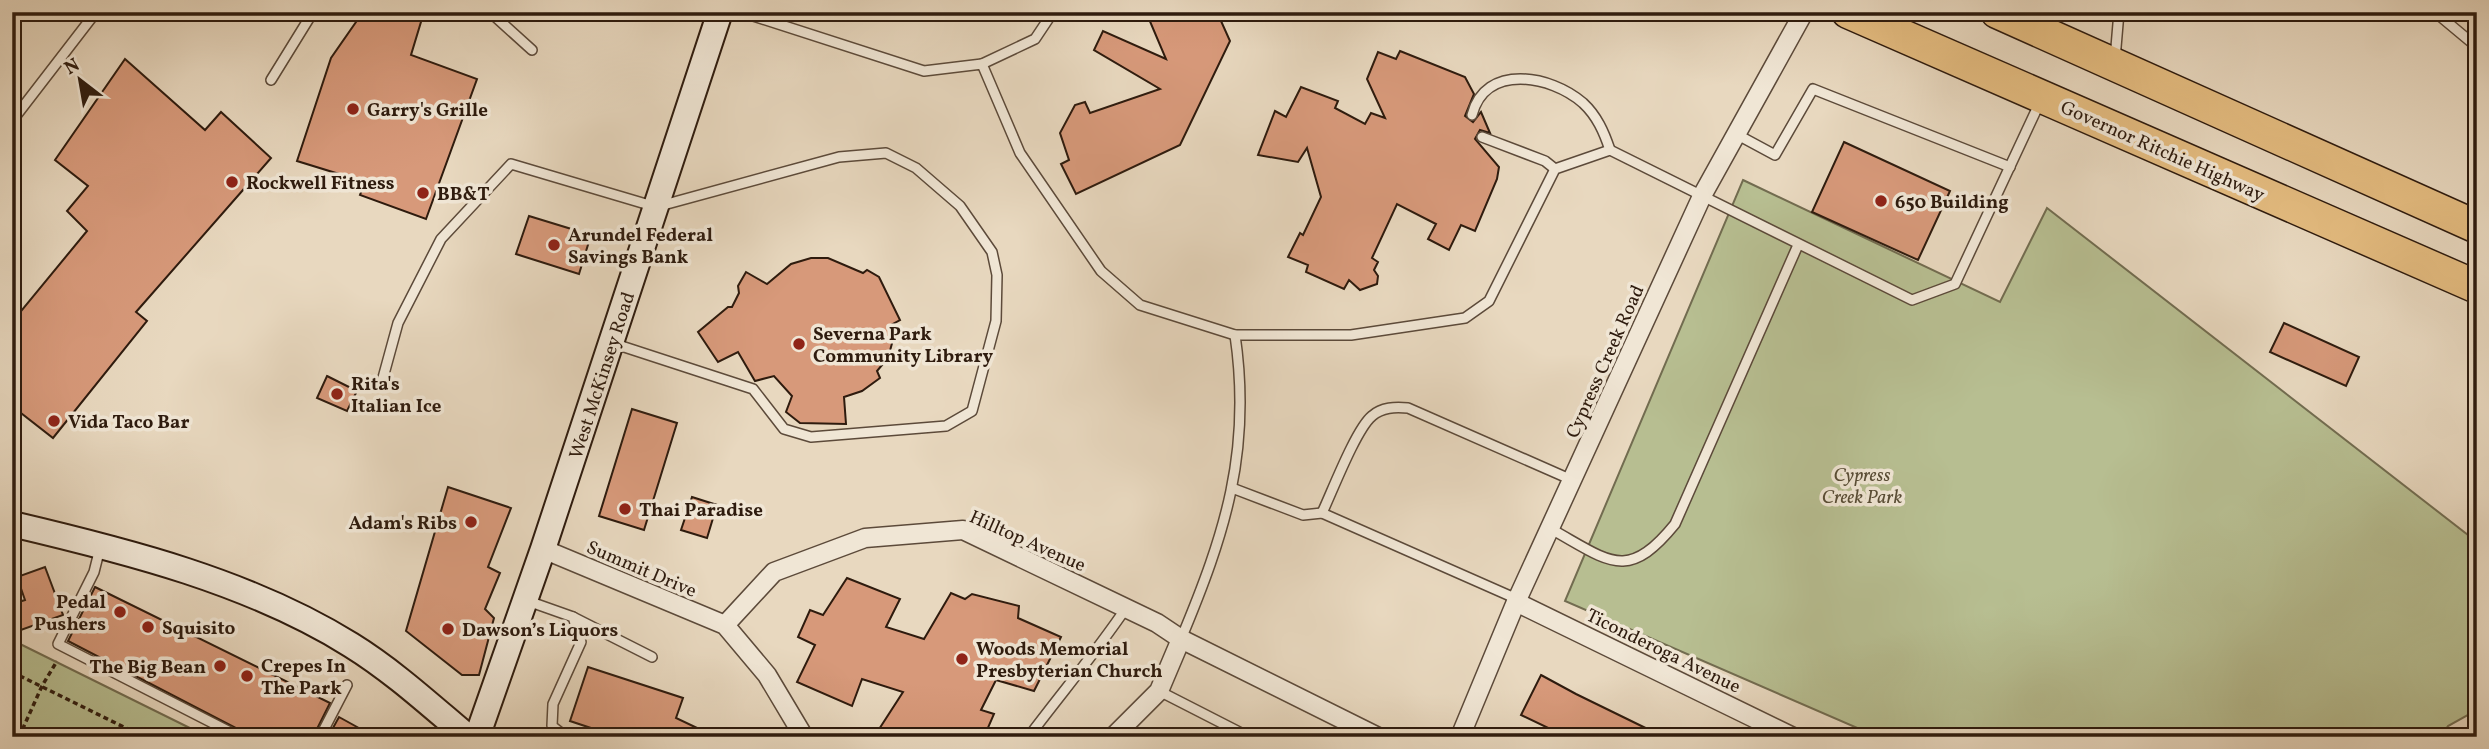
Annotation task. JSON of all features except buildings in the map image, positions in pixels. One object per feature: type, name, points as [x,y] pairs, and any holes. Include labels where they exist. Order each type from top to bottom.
[{"type":"highway","name":"Governor Ritchie Highway","points":[[1849,12],[2477,287]]},
{"type":"highway","points":[[1997,12],[2477,227]]},
{"type":"street","name":"West McKinsey Road","points":[[477,737],[543,549],[720,12]]},
{"type":"street","name":"Cypress Creek Road","points":[[1460,737],[1516,601],[1703,194],[1804,12]]},
{"type":"street","points":[[12,524],[100,546],[228,587],[311,622],[397,677],[468,737]]},
{"type":"street","name":"Hilltop Avenue","points":[[724,625],[774,572],[865,538],[963,530],[1126,608],[1181,639],[1370,735]]},
{"type":"street","name":"Summit Drive","points":[[543,549],[724,625]]},
{"type":"street","name":"Ticonderoga Avenue","points":[[1516,601],[1793,737]]},
{"type":"street","points":[[724,625],[767,675],[804,737]]},
{"type":"street","points":[[1113,737],[1159,691],[1181,639]]},
{"type":"lane","points":[[12,121],[96,12]]},
{"type":"lane","points":[[271,80],[313,12]]},
{"type":"lane","points":[[490,12],[532,50]]},
{"type":"lane","points":[[741,12],[924,71],[982,64],[1035,39],[1053,12]]},
{"type":"lane","points":[[2115,65],[2119,12]]},
{"type":"lane","points":[[2435,12],[2477,47]]},
{"type":"lane","points":[[982,64],[1020,153],[1101,271],[1140,305],[1235,335],[1351,335],[1465,318],[1489,301],[1555,169],[1610,150]]},
{"type":"lane","points":[[1472,115],[1476,101],[1485,88],[1499,81],[1541,83],[1557,87],[1583,103],[1596,118],[1610,150],[1912,300],[1955,284],[2042,97]]},
{"type":"lane","points":[[1736,134],[1775,155],[1813,89],[2010,167]]},
{"type":"lane","points":[[1482,137],[1536,157],[1555,169]]},
{"type":"lane","points":[[381,385],[398,323],[441,239],[511,164],[656,207],[839,157],[886,153],[915,168],[960,206],[992,252],[997,275],[996,321],[972,411],[946,426],[811,437],[784,429],[753,389],[611,343]]},
{"type":"lane","points":[[1551,529],[1617,563],[1639,558],[1656,547],[1675,524],[1798,245]]},
{"type":"lane","points":[[1181,639],[1209,572],[1232,488],[1242,430],[1242,382],[1235,335]]},
{"type":"lane","points":[[1322,513],[1365,422],[1382,410],[1394,407],[1408,408],[1573,481]]},
{"type":"lane","points":[[1232,488],[1303,515],[1322,513],[1516,601]]},
{"type":"lane","points":[[100,546],[94,572],[58,644],[240,737]]},
{"type":"lane","points":[[525,600],[573,617],[652,657]]},
{"type":"lane","points":[[1032,737],[1033,731],[1070,680],[1098,650],[1126,608]]},
{"type":"lane","points":[[566,737],[552,726],[553,704],[581,642],[573,617]]},
{"type":"lane","points":[[320,737],[347,685]]},
{"type":"lane","points":[[1159,691],[1249,737]]},
{"type":"path","points":[[12,729],[20,734],[42,686],[59,658],[79,665],[83,657]]},
{"type":"path","points":[[12,672],[144,737]]},
{"type":"green space","name":"Cypress Creek Park","points":[[1743,180],[2000,302],[2047,208],[2477,542],[2477,710],[2448,726],[2441,737],[1878,737],[1565,601]]},
{"type":"green space","points":[[12,640],[208,737],[13,737]]},
{"type":"place","name":"Garry's Grille","points":[[353,109]]},
{"type":"place","name":"Rockwell Fitness","points":[[232,182]]},
{"type":"place","name":"BB&T","points":[[423,193]]},
{"type":"place","name":"650 Building","points":[[1881,201]]},
{"type":"place","name":"Arundel Federal Savings Bank","points":[[554,245]]},
{"type":"place","name":"Severna Park Community Library","points":[[799,344]]},
{"type":"place","name":"Rita's Italian Ice","points":[[337,394]]},
{"type":"place","name":"Vida Taco Bar","points":[[54,421]]},
{"type":"place","name":"Thai Paradise","points":[[625,509]]},
{"type":"place","name":"Adam's Ribs","points":[[471,522]]},
{"type":"place","name":"Pedal Pushers","points":[[120,612]]},
{"type":"place","name":"Squisito","points":[[148,627]]},
{"type":"place","name":"Dawson’s Liquors","points":[[448,629]]},
{"type":"place","name":"Woods Memorial Presbyterian Church","points":[[962,659]]},
{"type":"place","name":"The Big Bean","points":[[220,666]]},
{"type":"place","name":"Crepes In The Park","points":[[247,676]]}]
